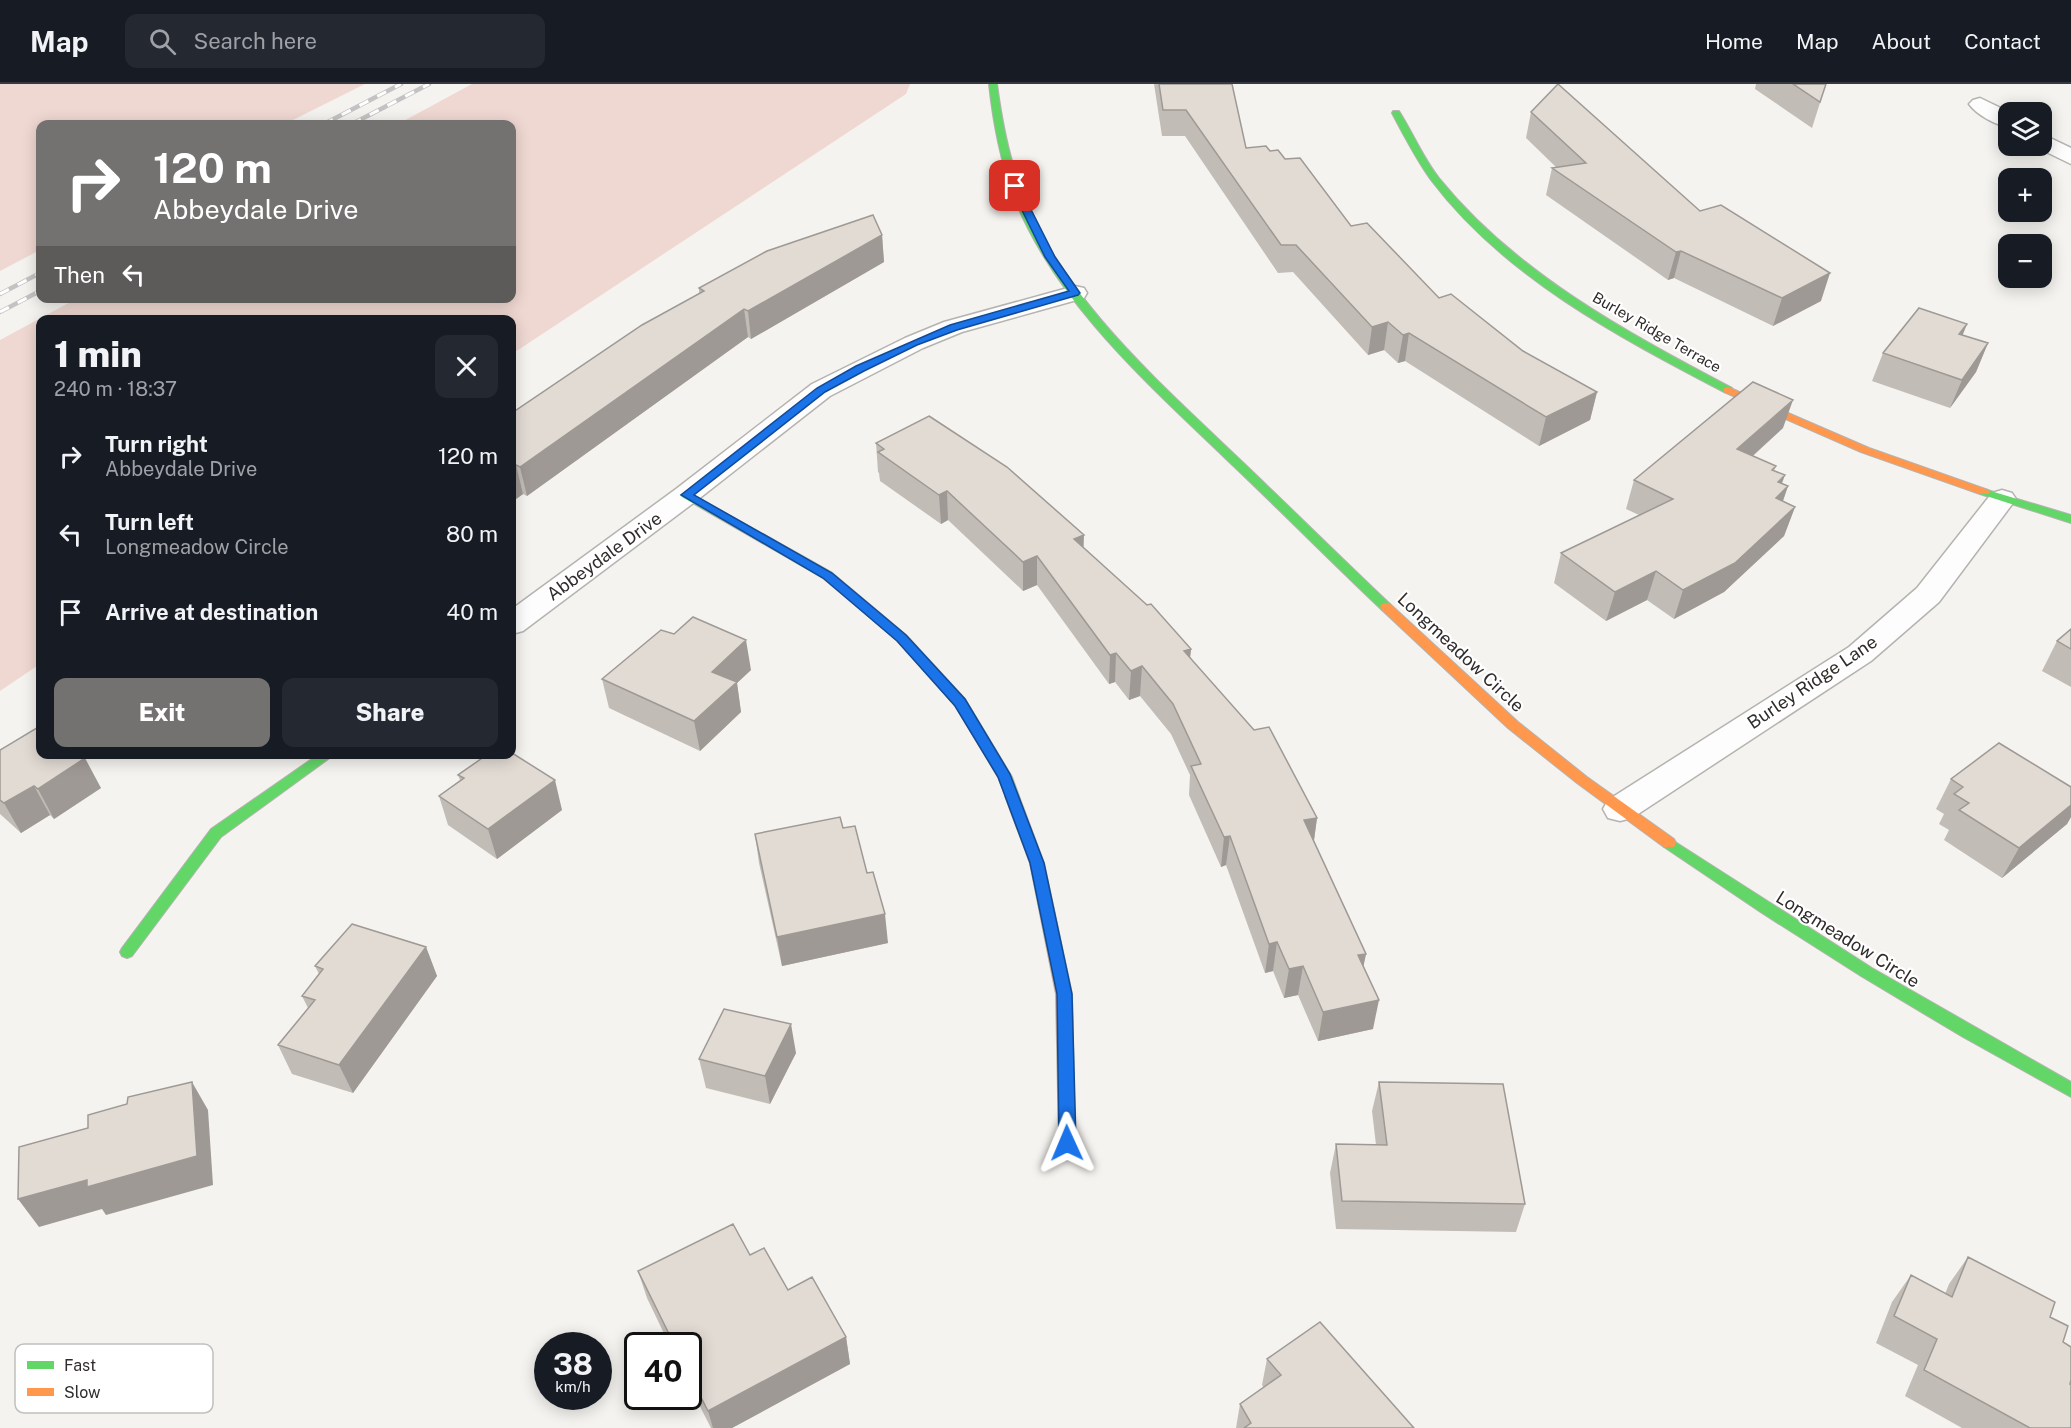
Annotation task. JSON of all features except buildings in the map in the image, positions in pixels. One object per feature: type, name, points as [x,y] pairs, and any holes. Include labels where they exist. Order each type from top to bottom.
[{"type":"street","name":"Longmeadow Circle","points":[[993,84],[998,126],[1007,167],[1028,216],[1050,257],[1075,293],[1135,361],[1366,590],[1512,724],[1620,809],[1774,915],[1972,1037],[2071,1090]]},
{"type":"street","points":[[1980,104],[1998,115]]},
{"type":"street","name":"Burley Ridge Terrace","points":[[1396,113],[1423,162],[1464,211],[1513,256],[1584,309],[1686,371],[1790,420],[1907,467],[2071,519]]},
{"type":"street","points":[[2052,147],[2071,157]]},
{"type":"street","name":"Abbeydale Drive","points":[[516,621],[686,495],[821,390],[860,368],[953,327],[1075,293]]},
{"type":"street","points":[[686,495],[827,575],[902,638],[960,702],[1005,777],[1037,863],[1064,994],[1067,1143]]},
{"type":"street","name":"Burley Ridge Lane","points":[[1620,809],[1860,654],[1928,595],[2002,499]]},
{"type":"street","points":[[127,952],[216,833],[322,759]]},
{"type":"shaded area","points":[[0,84],[365,84],[293,120],[36,120],[36,252],[0,271]]},
{"type":"shaded area","points":[[472,84],[910,84],[906,94],[516,351],[516,315],[46,315],[69,303],[516,303],[516,120],[405,120]]},
{"type":"shaded area","points":[[36,321],[36,667],[0,691],[0,340]]},
{"type":"railway","points":[[332,120],[401,84]]},
{"type":"railway","points":[[360,120],[429,84]]},
{"type":"railway","points":[[0,294],[36,275]]},
{"type":"railway","points":[[0,312],[36,293]]},
{"type":"traffic: fast","points":[[993,84],[1000,133],[1013,180],[1025,211],[1043,246],[1065,279],[1090,312],[1145,374],[1386,607]]},
{"type":"traffic: fast","points":[[1396,113],[1436,180],[1498,245],[1534,274],[1609,325],[1728,390]]},
{"type":"traffic: fast","points":[[1984,492],[2071,519]]},
{"type":"traffic: fast","points":[[686,495],[827,575],[902,638],[960,702],[1005,777],[1012,796]]},
{"type":"traffic: fast","points":[[127,952],[216,833],[322,759]]},
{"type":"traffic: fast","points":[[1669,843],[1767,909],[1867,972],[2071,1090]]},
{"type":"traffic: slow","points":[[1728,390],[1865,450],[1984,492]]},
{"type":"traffic: slow","points":[[1386,607],[1513,725],[1582,780],[1669,843]]},
{"type":"traffic: slow","points":[[1012,796],[1037,863],[1064,994],[1067,1143]]},
{"type":"route","points":[[1015,186],[1050,257],[1075,293],[953,327],[860,368],[821,390],[686,495],[827,575],[902,638],[960,702],[1005,777],[1037,863],[1064,994],[1067,1143]]}]
